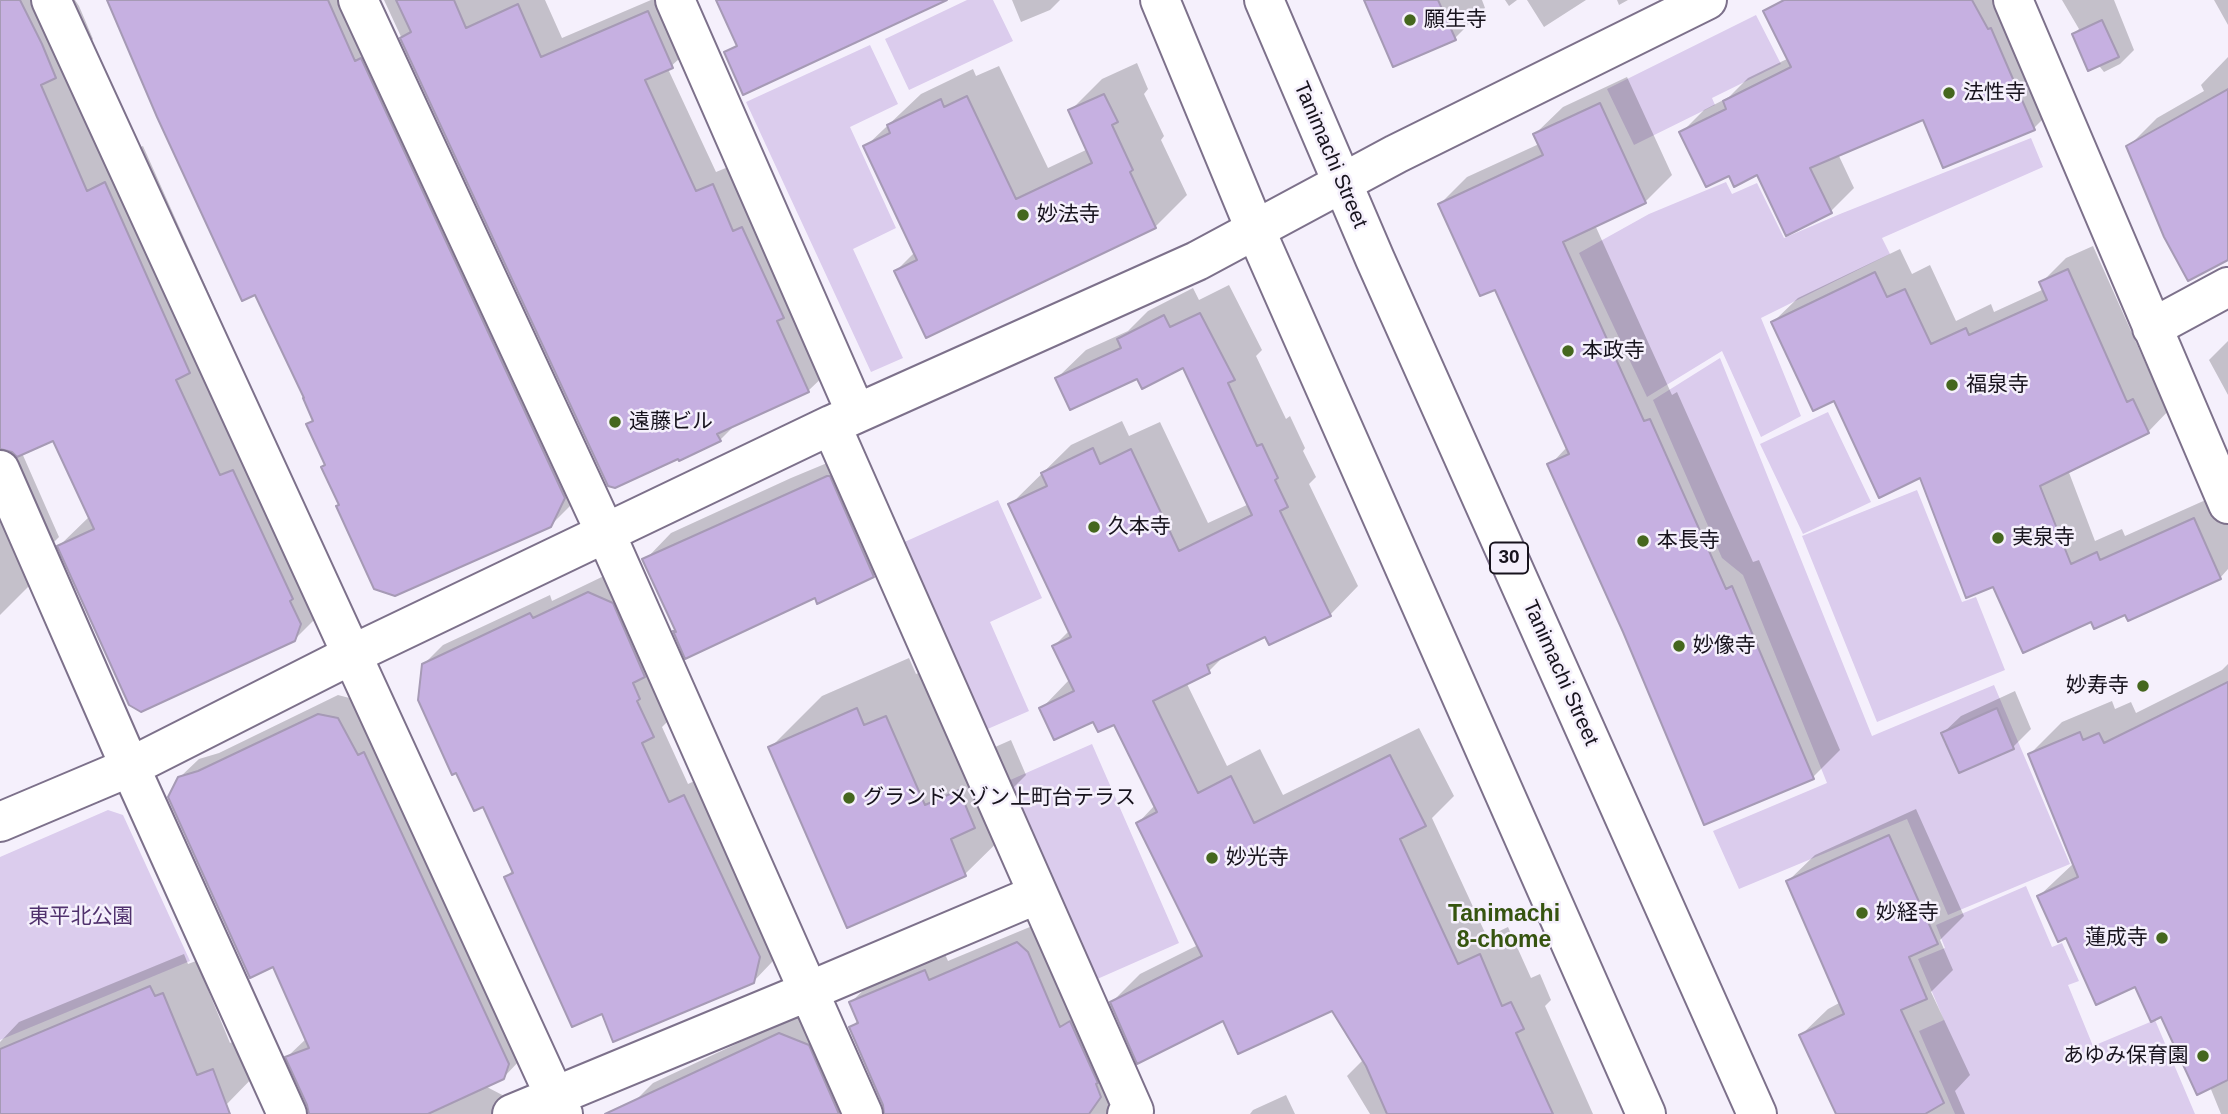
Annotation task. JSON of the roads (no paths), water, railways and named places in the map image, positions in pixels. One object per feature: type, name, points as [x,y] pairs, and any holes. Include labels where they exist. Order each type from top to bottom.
[{"type":"street","points":[[51,0],[559,1105]]},
{"type":"street","points":[[358,0],[605,533],[863,1114]]},
{"type":"street","points":[[675,0],[1038,894],[1134,1111],[1127,1114]]},
{"type":"street","points":[[1160,0],[1255,229],[1646,1114]]},
{"type":"street","name":"Tanimachi Street","points":[[1264,0],[1341,184],[1758,1114]]},
{"type":"street","points":[[0,822],[130,767],[353,654],[843,419],[1197,261],[1341,184],[1707,0]]},
{"type":"street","points":[[2013,0],[2228,504]]},
{"type":"street","points":[[2152,328],[2228,287]]},
{"type":"street","points":[[0,470],[286,1114]]},
{"type":"street","points":[[512,1114],[559,1105],[809,992],[1038,894]]},
{"type":"place","name":"願生寺","points":[[1410,20]]},
{"type":"place","name":"法性寺","points":[[1949,93]]},
{"type":"place","name":"妙法寺","points":[[1023,215]]},
{"type":"place","name":"本政寺","points":[[1568,351]]},
{"type":"place","name":"福泉寺","points":[[1952,385]]},
{"type":"place","name":"遠藤ビル","points":[[615,422]]},
{"type":"place","name":"久本寺","points":[[1094,527]]},
{"type":"place","name":"実泉寺","points":[[1998,538]]},
{"type":"place","name":"本長寺","points":[[1643,541]]},
{"type":"place","name":"妙像寺","points":[[1679,646]]},
{"type":"place","name":"妙寿寺","points":[[2143,686]]},
{"type":"place","name":"グランドメゾン上町台テラス","points":[[849,798]]},
{"type":"place","name":"妙光寺","points":[[1212,858]]},
{"type":"place","name":"妙経寺","points":[[1862,913]]},
{"type":"place","name":"蓮成寺","points":[[2162,938]]},
{"type":"place","name":"あゆみ保育園","points":[[2203,1056]]},
{"type":"district","name":"Tanimachi 8-chome","points":[[1504,928]]},
{"type":"park label","name":"東平北公園","points":[[81,917]]}]
